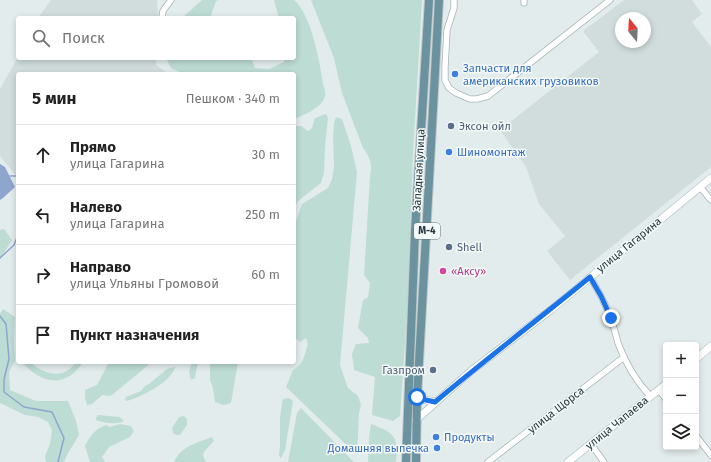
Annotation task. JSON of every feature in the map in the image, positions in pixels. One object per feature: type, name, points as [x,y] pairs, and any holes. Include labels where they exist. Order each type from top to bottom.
[{"type":"main road","name":"Западная улица","points":[[406,462],[415,231],[429,0]]},
{"type":"main road","name":"Западная улица","points":[[416,462],[417,398],[439,0]]},
{"type":"street","points":[[162,16],[163,11],[171,0]]},
{"type":"street","points":[[454,0],[454,8],[447,30],[445,67],[446,80],[449,88],[470,99],[488,96],[610,0]]},
{"type":"street","name":"улица Гагарина","points":[[416,420],[471,371],[552,309],[711,178]]},
{"type":"street","points":[[700,187],[711,200]]},
{"type":"street","points":[[590,277],[611,318],[624,357],[642,388],[650,396]]},
{"type":"street","points":[[699,356],[711,346]]},
{"type":"street","name":"улица Щорса","points":[[488,462],[624,357]]},
{"type":"street","name":"улица Чапаева","points":[[568,462],[663,387]]},
{"type":"street","points":[[659,390],[663,395]]},
{"type":"street","points":[[417,398],[435,402]]},
{"type":"street","points":[[699,440],[711,455]]},
{"type":"street","points":[[591,444],[604,462]]},
{"type":"shaded area","points":[[51,0],[157,0],[158,16],[39,16]]},
{"type":"shaded area","points":[[624,0],[692,0],[702,14],[692,22],[711,47],[711,167],[570,280],[547,251],[565,236],[539,204],[526,167],[500,130],[599,52],[583,31]]},
{"type":"shaded area","points":[[16,60],[156,60],[156,65],[166,72],[16,72],[16,176],[0,156],[0,89]]},
{"type":"green space","points":[[202,0],[219,0],[216,1],[211,16],[184,16]]},
{"type":"green space","points":[[274,0],[294,0],[300,7],[310,27],[317,51],[325,96],[324,100],[317,107],[302,116],[296,118],[296,72],[179,72],[171,68],[167,60],[252,60],[255,68],[269,69],[284,62],[284,60],[296,60],[296,16],[278,16]]},
{"type":"green space","points":[[311,0],[422,0],[413,154],[407,315],[400,416],[393,421],[372,415],[375,377],[354,370],[352,354],[356,344],[369,343],[368,338],[358,328],[363,300],[368,297],[370,283],[364,275],[371,165],[342,93],[334,58]]},
{"type":"green space","points":[[326,114],[328,118],[324,173],[321,183],[298,201],[296,204],[296,126],[301,126],[308,131],[312,128],[315,118]]},
{"type":"green space","points":[[336,117],[342,119],[351,146],[357,172],[340,365],[348,388],[358,396],[361,405],[359,413],[357,455],[286,387],[293,370],[303,359],[308,344],[306,338],[300,342],[296,339],[296,221],[302,204],[328,188],[332,179],[334,168],[334,123]]},
{"type":"green space","points":[[4,229],[12,240],[0,259],[0,230]]},
{"type":"green space","points":[[3,309],[15,317],[15,361],[9,372],[10,390],[36,401],[68,401],[76,421],[79,435],[64,462],[46,462],[45,456],[50,444],[52,430],[48,422],[38,417],[25,415],[0,403],[0,314]]},
{"type":"green space","points":[[24,364],[33,364],[41,370],[54,374],[66,371],[74,364],[81,364],[76,371],[61,380],[45,379]]},
{"type":"green space","points":[[108,364],[150,364],[112,395],[102,395],[92,404],[87,405],[85,390],[97,385]]},
{"type":"green space","points":[[191,364],[198,364],[195,378],[191,380],[189,372]]},
{"type":"green space","points":[[210,364],[238,364],[231,403],[224,405],[215,402],[210,380]]},
{"type":"green space","points":[[175,367],[173,373],[155,388],[133,399],[127,401],[125,400],[126,397],[141,391],[145,386],[167,369]]},
{"type":"green space","points":[[289,398],[293,401],[285,450],[281,458],[279,456],[280,417],[283,399]]},
{"type":"green space","points":[[301,408],[354,462],[288,462],[297,413]]},
{"type":"green space","points":[[98,415],[120,417],[124,421],[114,423],[102,422],[96,420]]},
{"type":"green space","points":[[184,416],[187,419],[187,425],[180,435],[176,435],[173,433],[172,428],[179,417]]},
{"type":"green space","points":[[120,424],[131,426],[134,431],[130,437],[109,447],[102,457],[105,462],[90,462],[85,446],[91,436],[106,425],[110,427]]},
{"type":"green space","points":[[371,424],[385,430],[393,437],[397,446],[396,462],[368,462]]},
{"type":"green space","points":[[212,437],[214,441],[204,452],[203,456],[206,462],[174,462],[180,452],[195,443]]},
{"type":"water","points":[[0,164],[5,167],[15,187],[0,200]]},
{"type":"waterway","points":[[10,176],[16,176]]},
{"type":"waterway","points":[[0,258],[14,245],[16,240]]},
{"type":"waterway","points":[[0,316],[6,324],[9,359],[4,379],[4,392],[24,407],[52,412],[64,438],[58,462]]},
{"type":"place","name":"Запчасти для американских грузовиков","points":[[455,74]]},
{"type":"place","name":"Эксон ойл","points":[[451,126]]},
{"type":"place","name":"Шиномонтаж","points":[[449,152]]},
{"type":"place","name":"Shell","points":[[449,247]]},
{"type":"place","name":"«Аксу»","points":[[443,271]]},
{"type":"place","name":"Газпром","points":[[433,370]]},
{"type":"place","name":"Продукты","points":[[436,437]]},
{"type":"place","name":"Домашняя выпечка","points":[[437,448]]},
{"type":"route","points":[[417,397],[435,402],[493,353],[552,309],[590,277],[611,318]]}]
